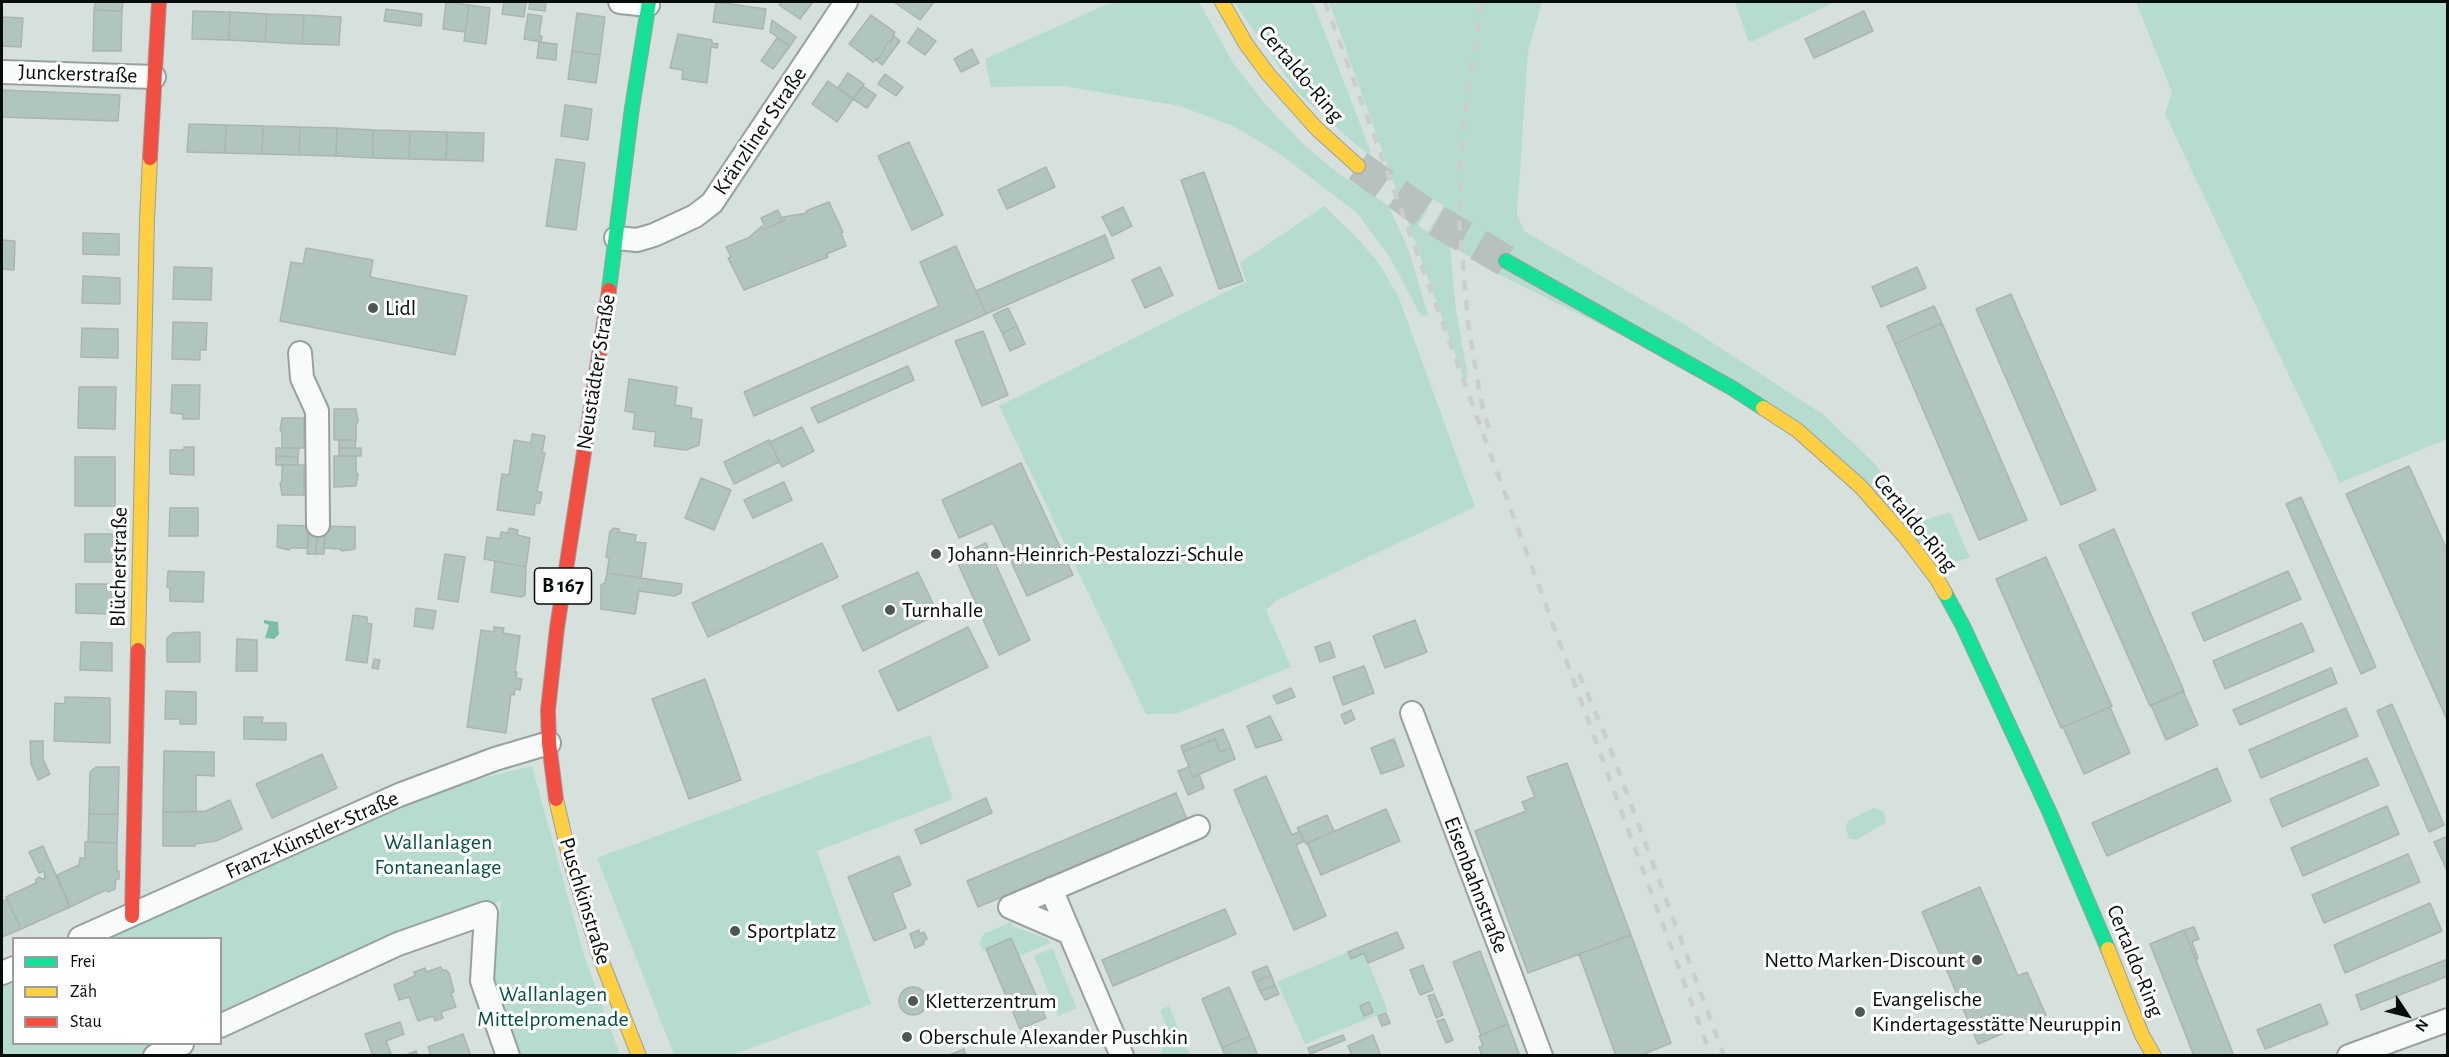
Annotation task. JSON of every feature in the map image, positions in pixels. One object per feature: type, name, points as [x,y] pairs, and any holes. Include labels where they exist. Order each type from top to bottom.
[{"type":"main road","name":"Blücherstraße","points":[[132,916],[147,219],[159,2]]},
{"type":"main road","name":"Certaldo-Ring","points":[[1222,2],[1246,44],[1268,74],[1316,128],[1358,166]]},
{"type":"main road","name":"Neustädter Straße","points":[[549,743],[548,710],[557,628],[616,238],[648,3]]},
{"type":"main road","name":"Certaldo-Ring","points":[[1506,261],[1722,382],[1797,430],[1861,487],[1905,537],[1937,579],[1963,626],[2083,888],[2142,1035],[2154,1056]]},
{"type":"main road","name":"Puschkinstraße","points":[[549,743],[554,790],[570,860],[600,957],[639,1056]]},
{"type":"main road","name":"Certaldo-Ring","points":[[2142,1035],[2145,1056]]},
{"type":"street","points":[[620,2],[648,3]]},
{"type":"street","name":"Kränzliner Straße","points":[[616,238],[637,240],[654,235],[695,216],[712,203],[846,2]]},
{"type":"street","name":"Junckerstraße","points":[[2,72],[154,77]]},
{"type":"street","points":[[300,353],[302,378],[316,411],[318,525]]},
{"type":"street","name":"Eisenbahnstraße","points":[[1412,713],[1541,1056]]},
{"type":"street","name":"Franz-Künstler-Straße","points":[[85,937],[399,795],[495,759],[549,743]]},
{"type":"street","points":[[1070,933],[1010,906],[1198,826]]},
{"type":"street","points":[[1051,889],[1122,1056]]},
{"type":"street","points":[[222,1025],[398,944],[486,913],[482,981],[508,1056]]},
{"type":"street","points":[[2349,1056],[2448,1020]]},
{"type":"street","points":[[155,1056],[180,1045]]},
{"type":"green space","points":[[1112,2],[1199,2],[1233,63],[1265,104],[1305,146],[1339,174],[1388,205],[1408,248],[1428,315],[1421,316],[1389,256],[1357,213],[1280,154],[1235,127],[1180,106],[1063,86],[991,87],[985,59]]},
{"type":"green space","points":[[1234,2],[1313,2],[1371,152],[1368,154],[1355,144],[1297,92]]},
{"type":"green space","points":[[1329,2],[1542,2],[1528,52],[1517,215],[1524,231],[1682,323],[1824,415],[1875,464],[1922,521],[1950,512],[1970,558],[1941,565],[1800,424],[1498,274],[1450,245],[1456,311],[1468,377],[1464,379]],"holes":[[[1433,199],[1444,206],[1428,232],[1418,226]]]},
{"type":"green space","points":[[1735,2],[1835,2],[1749,43]]},
{"type":"green space","points":[[2136,2],[2447,2],[2447,439],[2340,483],[2165,114],[2172,92]]},
{"type":"green space","points":[[1324,206],[1360,241],[1380,265],[1399,298],[1475,507],[1277,600],[1266,610],[1291,667],[1176,714],[1146,714],[999,406],[1246,282],[1240,263]]},
{"type":"green space","name":"Sportplatz","points":[[930,735],[953,799],[817,851],[871,1004],[732,1055],[674,1055],[597,858]]},
{"type":"green space","name":"Wallanlagen Fontaneanlage","points":[[532,766],[583,952],[620,1055],[520,1055],[494,977],[501,901],[394,939],[222,1018],[222,937],[101,937],[416,794]]},
{"type":"green space","points":[[1873,808],[1883,811],[1886,820],[1884,824],[1856,840],[1848,838],[1846,825],[1848,821]]},
{"type":"green space","points":[[1011,922],[1012,926],[1048,939],[1050,943],[1019,956],[1011,938],[983,950],[979,942],[984,934]]},
{"type":"green space","points":[[1052,948],[1077,1008],[1058,1016],[1034,956]]},
{"type":"green space","points":[[1348,952],[1351,958],[1364,953],[1388,1011],[1305,1044],[1277,982]]},
{"type":"green space","points":[[12,978],[12,1045],[162,1045],[138,1055],[2,1055],[2,983]]},
{"type":"green space","points":[[1169,1006],[1190,1055],[1160,1055],[1163,1049],[1159,1040],[1170,1035],[1160,1010]]},
{"type":"shaded area","points":[[264,620],[278,622],[279,634],[274,639],[265,638],[269,625],[264,623]]},
{"type":"building","points":[[95,2],[123,2],[122,11],[94,10]]},
{"type":"building","points":[[446,2],[469,5],[465,32],[443,29]]},
{"type":"building","points":[[504,2],[526,2],[524,17],[502,14]]},
{"type":"building","points":[[530,2],[546,2],[545,11],[529,9]]},
{"type":"building","points":[[716,2],[766,9],[763,29],[713,22]]},
{"type":"building","points":[[782,2],[813,2],[800,19],[779,5]]},
{"type":"building","points":[[894,2],[934,2],[920,20]]},
{"type":"building","points":[[469,5],[490,8],[486,44],[464,41]]},
{"type":"building","points":[[386,9],[422,14],[421,26],[384,21]]},
{"type":"building","points":[[94,10],[122,11],[121,51],[93,51]]},
{"type":"building","points":[[193,11],[230,12],[229,40],[192,39]]},
{"type":"building","points":[[1864,11],[1873,31],[1814,58],[1805,39]]},
{"type":"building","points":[[230,12],[267,14],[265,42],[229,40]]},
{"type":"building","points":[[577,13],[605,17],[600,55],[572,51]]},
{"type":"building","points":[[267,14],[304,15],[302,44],[265,42]]},
{"type":"building","points":[[528,14],[542,16],[539,36],[542,36],[541,42],[524,39]]},
{"type":"building","points":[[304,15],[341,17],[339,45],[302,44]]},
{"type":"building","points":[[871,15],[895,32],[891,42],[888,42],[879,58],[873,62],[849,44]]},
{"type":"building","points":[[2,17],[23,18],[21,47],[2,46]]},
{"type":"building","points":[[772,20],[796,37],[790,46],[770,32]]},
{"type":"building","points":[[918,28],[936,41],[925,55],[908,43]]},
{"type":"building","points":[[678,34],[712,40],[712,43],[718,44],[717,48],[711,47],[707,83],[682,79],[683,70],[670,68]]},
{"type":"building","points":[[893,35],[900,41],[882,65],[875,59],[879,58],[888,42],[893,39]]},
{"type":"building","points":[[777,38],[790,46],[773,69],[761,61]]},
{"type":"building","points":[[539,42],[557,44],[556,60],[537,58]]},
{"type":"building","points":[[972,49],[979,63],[961,72],[954,59]]},
{"type":"building","points":[[572,51],[600,55],[596,83],[568,79]]},
{"type":"building","points":[[848,73],[864,84],[853,99],[838,88]]},
{"type":"building","points":[[885,74],[903,87],[896,96],[878,84]]},
{"type":"building","points":[[828,81],[853,99],[837,122],[812,104]]},
{"type":"building","points":[[863,86],[876,95],[867,108],[853,99]]},
{"type":"building","points":[[2,90],[120,95],[118,121],[2,117]]},
{"type":"building","points":[[565,105],[592,109],[588,140],[561,136]]},
{"type":"building","points":[[189,124],[226,125],[225,153],[187,152]]},
{"type":"building","points":[[226,125],[263,126],[262,154],[225,153]]},
{"type":"building","points":[[263,126],[300,127],[299,155],[262,154]]},
{"type":"building","points":[[300,127],[337,128],[336,156],[299,155]]},
{"type":"building","points":[[337,128],[373,130],[373,158],[336,156]]},
{"type":"building","points":[[373,130],[410,131],[409,159],[373,158]]},
{"type":"building","points":[[410,131],[447,132],[446,160],[409,159]]},
{"type":"building","points":[[447,132],[484,133],[483,161],[446,160]]},
{"type":"building","points":[[909,142],[943,215],[912,230],[878,156]]},
{"type":"building","points":[[556,159],[585,163],[576,230],[546,226]]},
{"type":"building","points":[[1046,167],[1055,187],[1007,209],[998,190]]},
{"type":"building","points":[[1204,172],[1243,281],[1219,289],[1181,180]]},
{"type":"building","points":[[829,202],[843,232],[841,233],[846,246],[827,254],[828,257],[744,290],[728,258],[731,257],[726,247],[748,238],[762,226],[764,230],[785,220],[783,217],[807,213],[806,211]]},
{"type":"building","points":[[1123,207],[1132,226],[1112,236],[1102,217]]},
{"type":"building","points":[[778,210],[783,221],[766,229],[761,218]]},
{"type":"building","points":[[83,233],[119,234],[119,255],[83,254]]},
{"type":"building","points":[[1105,235],[1114,258],[986,314],[976,291]]},
{"type":"building","points":[[2,240],[15,241],[14,270],[2,269]]},
{"type":"building","points":[[956,246],[986,314],[754,416],[744,392],[939,306],[920,262]]},
{"type":"building","name":"Lidl","points":[[306,248],[373,260],[370,277],[467,296],[455,355],[280,321],[291,262],[303,264]]},
{"type":"building","points":[[174,267],[212,268],[211,300],[173,299]]},
{"type":"building","points":[[1160,267],[1173,295],[1145,308],[1132,280]]},
{"type":"building","points":[[1917,267],[1926,288],[1881,307],[1872,287]]},
{"type":"building","points":[[83,276],[120,278],[120,304],[82,303]]},
{"type":"building","points":[[2011,294],[2096,490],[2061,505],[1976,309]]},
{"type":"building","points":[[1934,306],[1942,323],[1895,344],[1887,326]]},
{"type":"building","points":[[1008,308],[1017,326],[1002,333],[993,315]]},
{"type":"building","points":[[173,322],[207,323],[206,350],[200,350],[200,360],[172,359]]},
{"type":"building","points":[[1942,323],[2027,520],[1979,540],[1895,344]]},
{"type":"building","points":[[1017,326],[1025,344],[1010,351],[1002,333]]},
{"type":"building","points":[[82,328],[118,329],[118,358],[81,357]]},
{"type":"building","points":[[983,331],[1008,395],[982,406],[955,341]]},
{"type":"building","points":[[908,366],[914,380],[818,423],[811,408]]},
{"type":"building","points":[[629,379],[677,387],[675,405],[692,408],[691,418],[702,420],[699,445],[686,450],[654,446],[656,432],[633,429],[635,413],[625,411]]},
{"type":"building","points":[[172,385],[200,385],[199,419],[183,419],[183,414],[171,413]]},
{"type":"building","points":[[79,387],[116,387],[115,429],[78,428]]},
{"type":"building","points":[[334,409],[356,409],[358,421],[356,440],[334,440]]},
{"type":"building","points":[[282,418],[304,418],[304,448],[282,448],[280,430]]},
{"type":"building","points":[[802,427],[814,451],[782,467],[770,442]]},
{"type":"building","points":[[532,434],[545,436],[542,453],[545,453],[537,491],[542,493],[540,503],[535,504],[534,515],[497,510],[502,474],[509,475],[514,440],[531,443]]},
{"type":"building","points":[[339,440],[356,440],[355,448],[339,448]]},
{"type":"building","points":[[769,440],[779,462],[734,484],[724,462]]},
{"type":"building","points":[[184,447],[194,447],[194,475],[170,474],[170,450],[184,450]]},
{"type":"building","points":[[276,448],[299,448],[298,457],[276,456]]},
{"type":"building","points":[[339,448],[361,448],[361,456],[339,456]]},
{"type":"building","points":[[276,456],[298,457],[298,465],[276,465]]},
{"type":"building","points":[[334,456],[356,456],[356,473],[358,474],[356,486],[334,487]]},
{"type":"building","points":[[75,457],[115,457],[115,506],[75,506]]},
{"type":"building","points":[[1021,463],[1073,575],[1027,596],[993,523],[959,538],[942,500]]},
{"type":"building","points":[[282,465],[304,465],[304,495],[282,495],[280,483]]},
{"type":"building","points":[[2409,466],[2448,552],[2448,722],[2346,494]]},
{"type":"building","points":[[701,478],[731,490],[714,530],[685,518]]},
{"type":"building","points":[[784,482],[792,500],[753,518],[744,500]]},
{"type":"building","points":[[2301,497],[2376,667],[2361,674],[2286,504]]},
{"type":"building","points":[[170,508],[198,508],[198,536],[169,536]]},
{"type":"building","points":[[278,525],[308,526],[308,548],[289,550],[277,547]]},
{"type":"building","points":[[325,526],[355,527],[355,549],[342,551],[324,548]]},
{"type":"building","points":[[509,528],[518,530],[517,535],[530,538],[526,567],[484,559],[487,537],[500,539],[501,532],[508,533]]},
{"type":"building","points":[[614,528],[619,529],[619,532],[636,535],[635,542],[646,543],[641,578],[607,573],[609,559],[606,557],[610,531]]},
{"type":"building","points":[[2114,529],[2184,691],[2150,706],[2079,545]]},
{"type":"building","points":[[308,531],[317,531],[316,554],[307,554]]},
{"type":"building","points":[[317,531],[325,532],[324,554],[316,554]]},
{"type":"building","points":[[85,534],[113,534],[114,562],[85,562]]},
{"type":"building","points":[[822,543],[838,577],[708,637],[692,603]]},
{"type":"building","points":[[986,543],[1030,640],[999,655],[955,557]]},
{"type":"building","points":[[445,554],[465,557],[458,602],[438,599]]},
{"type":"building","points":[[2046,557],[2112,706],[2061,728],[1996,579]]},
{"type":"building","points":[[495,561],[526,567],[525,595],[521,597],[491,592]]},
{"type":"building","points":[[168,571],[204,572],[203,602],[170,601],[170,588],[167,587]]},
{"type":"building","points":[[2288,571],[2301,599],[2204,641],[2192,613]]},
{"type":"building","name":"Turnhalle","points":[[918,572],[938,614],[863,651],[842,606]]},
{"type":"building","points":[[607,573],[682,584],[681,593],[674,596],[639,591],[635,614],[601,609],[601,585],[605,583]]},
{"type":"building","points":[[76,584],[112,584],[112,614],[76,613]]},
{"type":"building","points":[[416,608],[436,611],[433,629],[414,626]]},
{"type":"building","points":[[353,615],[367,617],[367,623],[372,624],[367,663],[346,660]]},
{"type":"building","points":[[1415,620],[1427,652],[1385,668],[1373,636]]},
{"type":"building","points":[[2302,623],[2314,651],[2225,689],[2213,661]]},
{"type":"building","points":[[494,627],[504,628],[503,633],[520,636],[515,672],[517,672],[516,678],[522,679],[520,690],[515,689],[514,695],[511,694],[506,733],[467,727],[481,630],[494,632]]},
{"type":"building","points":[[968,627],[988,667],[898,711],[879,671]]},
{"type":"building","points":[[200,632],[200,662],[167,662],[167,638],[173,633]]},
{"type":"building","points":[[237,639],[257,640],[257,671],[236,671]]},
{"type":"building","points":[[81,642],[112,643],[112,671],[80,670]]},
{"type":"building","points":[[1330,642],[1335,657],[1320,662],[1315,647]]},
{"type":"building","points":[[374,659],[380,660],[378,669],[372,668]]},
{"type":"building","points":[[1364,666],[1374,693],[1343,705],[1333,677]]},
{"type":"building","points":[[2331,668],[2337,683],[2240,725],[2233,710]]},
{"type":"building","points":[[705,679],[741,780],[689,799],[652,699]]},
{"type":"building","points":[[1291,688],[1295,697],[1277,704],[1273,696]]},
{"type":"building","points":[[166,691],[196,692],[196,724],[180,724],[180,719],[165,719]]},
{"type":"building","points":[[2183,691],[2198,725],[2166,740],[2151,705]]},
{"type":"building","points":[[65,697],[110,698],[110,743],[54,741],[55,703],[65,704]]},
{"type":"building","points":[[2392,704],[2444,825],[2429,832],[2377,711]]},
{"type":"building","points":[[2110,707],[2130,753],[2084,774],[2063,727]]},
{"type":"building","points":[[2346,708],[2358,736],[2261,778],[2249,750]]},
{"type":"building","points":[[1351,710],[1355,719],[1345,724],[1341,715]]},
{"type":"building","points":[[1270,716],[1282,740],[1256,748],[1247,726]]},
{"type":"building","points":[[244,717],[263,717],[262,723],[286,723],[286,740],[244,739]]},
{"type":"building","points":[[1223,729],[1231,748],[1220,752],[1215,739],[1183,752],[1181,746]]},
{"type":"building","points":[[1215,739],[1220,752],[1231,748],[1235,759],[1193,777],[1183,752]]},
{"type":"building","points":[[1394,739],[1404,766],[1381,774],[1371,748]]},
{"type":"building","points":[[30,741],[43,741],[43,759],[50,774],[38,780],[31,764]]},
{"type":"building","points":[[164,751],[214,752],[214,776],[196,775],[196,812],[163,812]]},
{"type":"building","points":[[322,754],[337,788],[272,818],[256,784]]},
{"type":"building","points":[[2367,758],[2379,785],[2282,827],[2270,799]]},
{"type":"building","points":[[1567,763],[1631,935],[1528,973],[1475,831],[1526,811],[1522,802],[1535,797],[1527,777]]},
{"type":"building","points":[[96,767],[119,767],[118,814],[89,814],[90,772]]},
{"type":"building","points":[[1189,767],[1193,777],[1199,774],[1204,788],[1188,795],[1178,771]]},
{"type":"building","points":[[2217,768],[2231,801],[2107,856],[2092,823]]},
{"type":"building","points":[[1266,776],[1292,835],[1300,831],[1304,841],[1296,845],[1326,916],[1294,930],[1234,790]]},
{"type":"building","points":[[1176,793],[1187,819],[978,907],[967,881]]},
{"type":"building","points":[[986,798],[992,813],[921,844],[915,830]]},
{"type":"building","points":[[230,800],[242,829],[216,841],[195,844],[195,846],[163,846],[163,812],[206,811]]},
{"type":"building","points":[[2387,806],[2399,834],[2303,876],[2291,848]]},
{"type":"building","points":[[1386,809],[1400,841],[1321,875],[1307,843]]},
{"type":"building","points":[[89,814],[118,814],[117,843],[88,842]]},
{"type":"building","points":[[1327,815],[1334,831],[1306,844],[1297,828]]},
{"type":"building","points":[[2448,836],[2448,873],[2434,842]]},
{"type":"building","points":[[85,842],[117,843],[119,879],[116,879],[115,889],[108,892],[106,890],[70,907],[57,875],[79,865],[80,858],[85,858]]},
{"type":"building","points":[[43,846],[70,907],[21,929],[6,897],[36,883],[39,877],[44,880],[44,871],[39,873],[29,852]]},
{"type":"building","points":[[2408,854],[2420,882],[2324,923],[2312,895]]},
{"type":"building","points":[[899,856],[911,885],[892,893],[906,928],[874,941],[848,877]]},
{"type":"building","name":"Netto Marken-Discount","points":[[1980,887],[2018,976],[2027,972],[2046,1015],[1978,1044],[1922,912]]},
{"type":"building","points":[[7,899],[21,929],[2,937],[2,902]]},
{"type":"building","points":[[2430,903],[2442,931],[2345,973],[2334,945]]},
{"type":"building","points":[[1225,909],[1236,934],[1113,986],[1102,960]]},
{"type":"building","points":[[2194,927],[2199,939],[2192,942],[2198,958],[2196,960],[2184,930]]},
{"type":"building","points":[[919,930],[920,934],[924,932],[927,939],[923,941],[924,944],[915,948],[910,934]]},
{"type":"building","points":[[2184,930],[2234,1056],[2194,1056],[2150,944]]},
{"type":"building","points":[[1397,932],[1404,948],[1368,963],[1364,953],[1351,959],[1348,952]]},
{"type":"building","points":[[1631,935],[1671,1043],[1639,1056],[1616,1056],[1579,954]]},
{"type":"building","points":[[1011,938],[1046,1018],[1020,1029],[986,949]]},
{"type":"building","points":[[1480,951],[1508,1024],[1481,1035],[1453,962]]},
{"type":"building","points":[[2448,959],[2448,976],[2361,1010],[2356,995]]},
{"type":"building","points":[[1423,965],[1433,990],[1420,995],[1410,970]]},
{"type":"building","points":[[1267,966],[1271,975],[1256,982],[1252,972]]},
{"type":"building","points":[[441,967],[449,973],[454,992],[451,993],[456,1007],[441,1012],[443,1018],[435,1021],[433,1016],[418,1021],[409,997],[399,1000],[394,985],[415,976],[414,972],[425,968],[426,972]]},
{"type":"building","points":[[1271,975],[1275,985],[1260,991],[1256,982]]},
{"type":"building","points":[[1275,985],[1279,994],[1265,1000],[1260,991]]},
{"type":"building","name":"Kletterzentrum","points":[[913,987],[923,991],[927,1001],[923,1011],[913,1015],[903,1011],[899,1001],[903,991]]},
{"type":"building","points":[[1229,987],[1250,1036],[1222,1048],[1202,999]]},
{"type":"building","points":[[1434,994],[1443,1015],[1436,1018],[1428,996]]},
{"type":"building","points":[[1369,1002],[1373,1012],[1364,1016],[1360,1006]]},
{"type":"building","points":[[2320,1004],[2328,1024],[2265,1049],[2257,1030]]},
{"type":"building","points":[[1386,1013],[1390,1023],[1382,1026],[1378,1016]]},
{"type":"building","points":[[1444,1019],[1453,1040],[1446,1043],[1437,1021]]},
{"type":"building","points":[[400,1022],[404,1034],[386,1041],[392,1056],[373,1056],[365,1034]]},
{"type":"building","points":[[1508,1024],[1520,1056],[1482,1056],[1479,1047],[1483,1046],[1479,1036]]},
{"type":"building","points":[[463,1034],[471,1056],[431,1056],[428,1047]]},
{"type":"building","points":[[1343,1035],[1345,1040],[1310,1054],[1308,1048]]},
{"type":"building","points":[[1373,1035],[1381,1056],[1352,1056],[1348,1046]]},
{"type":"building","points":[[1250,1036],[1258,1056],[1225,1056],[1222,1048]]},
{"type":"building","points":[[964,1049],[966,1056],[947,1056]]},
{"type":"building","points":[[416,1051],[418,1056],[403,1056]]},
{"type":"tunnel","points":[[1358,166],[1430,217],[1506,261]]},
{"type":"railway","points":[[1325,2],[1711,1056]]},
{"type":"railway","points":[[1481,2],[1462,134],[1459,218],[1468,323],[1481,401],[1489,429]]},
{"type":"railway","points":[[1579,674],[1608,742],[1724,1056]]},
{"type":"traffic: fast","points":[[609,290],[632,108],[649,2]]},
{"type":"traffic: fast","points":[[1506,261],[1732,388],[1763,408]]},
{"type":"traffic: fast","points":[[1945,593],[1963,626],[2049,811],[2108,949]]},
{"type":"traffic: slow","points":[[1222,2],[1246,44],[1268,74],[1316,128],[1358,166]]},
{"type":"traffic: slow","points":[[138,650],[150,158]]},
{"type":"traffic: slow","points":[[1763,408],[1797,430],[1861,487],[1905,537],[1945,593]]},
{"type":"traffic: slow","points":[[556,799],[570,860],[600,957],[639,1056]]},
{"type":"traffic: slow","points":[[2108,949],[2142,1035],[2154,1056]]},
{"type":"traffic: jam","points":[[150,158],[159,2]]},
{"type":"traffic: jam","points":[[556,799],[549,743],[548,710],[557,628],[609,290]]},
{"type":"traffic: jam","points":[[132,916],[138,650]]},
{"type":"place","name":"Lidl","points":[[373,308]]},
{"type":"place","name":"Johann-Heinrich-Pestalozzi-Schule","points":[[936,554]]},
{"type":"place","name":"Turnhalle","points":[[890,610]]},
{"type":"place","name":"Sportplatz","points":[[735,931]]},
{"type":"place","name":"Netto Marken-Discount","points":[[1977,960]]},
{"type":"place","name":"Kletterzentrum","points":[[913,1001]]},
{"type":"place","name":"Evangelische Kindertagesstätte Neuruppin","points":[[1860,1012]]},
{"type":"place","name":"Oberschule Alexander Puschkin","points":[[907,1037]]},
{"type":"park label","name":"Wallanlagen Mittelpromenade","points":[[553,1006]]}]
